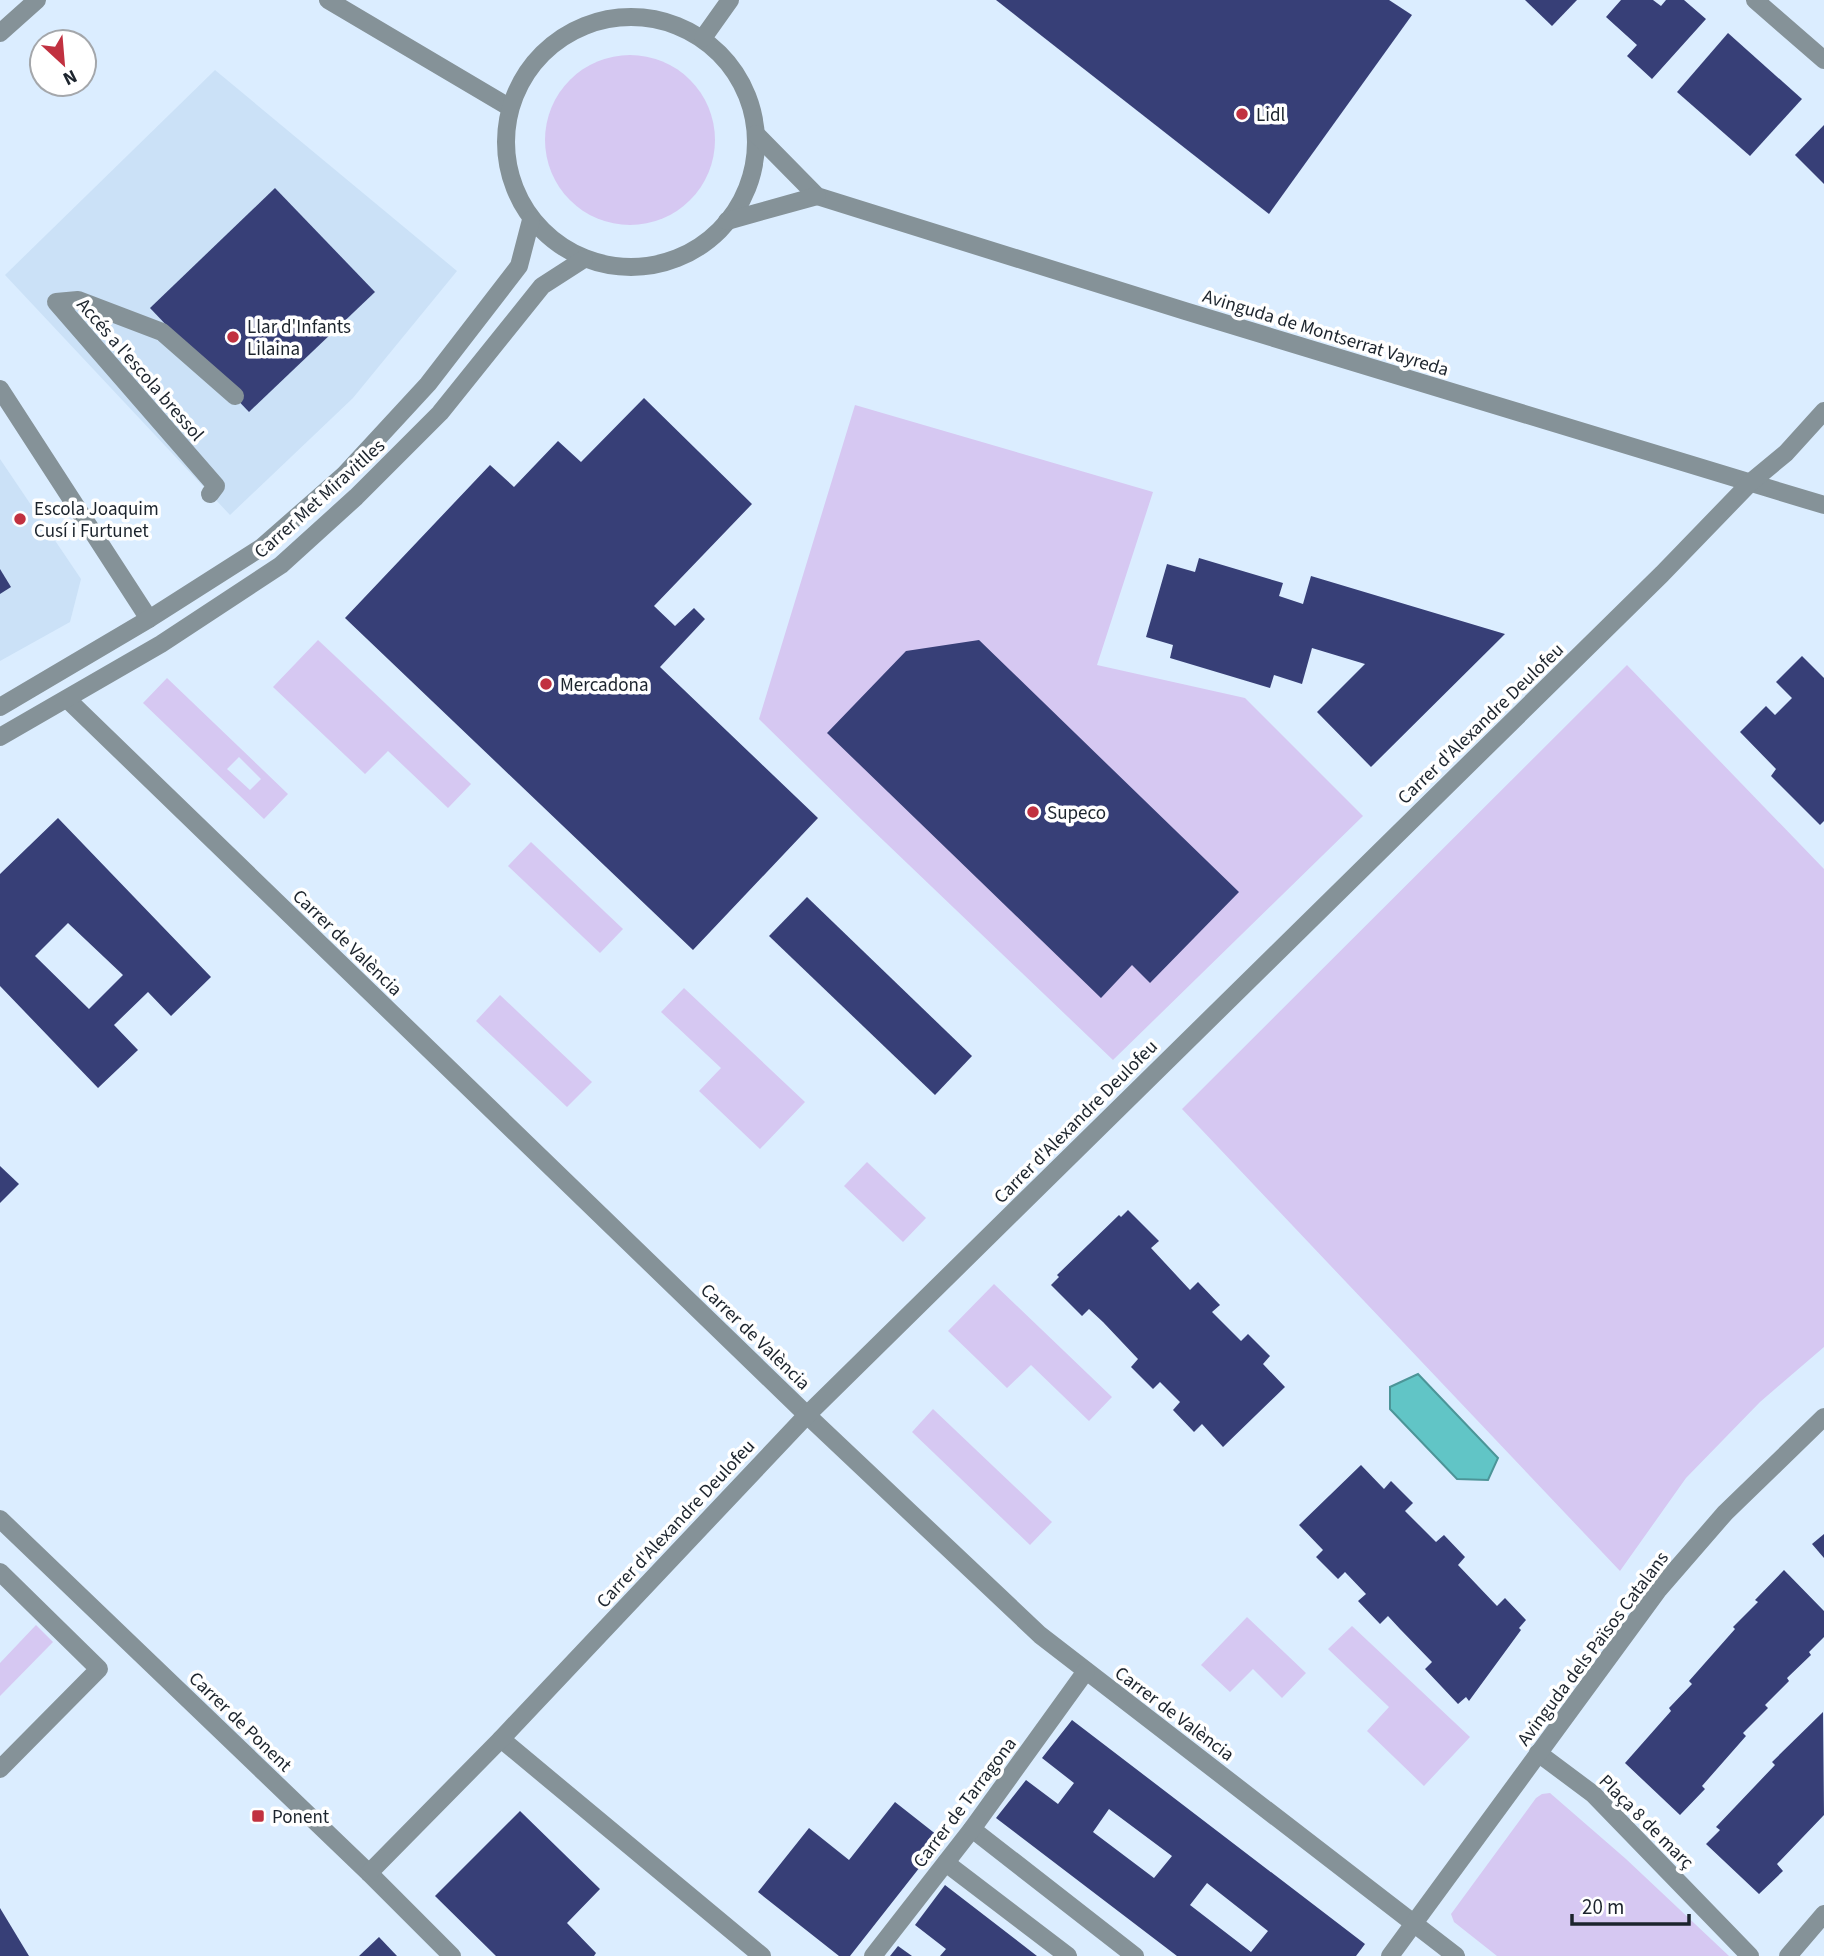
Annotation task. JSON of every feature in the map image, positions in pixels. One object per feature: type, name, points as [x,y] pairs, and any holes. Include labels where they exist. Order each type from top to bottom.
[{"type":"street","points":[[0,33],[37,0]]},
{"type":"street","points":[[328,0],[509,107]]},
{"type":"street","points":[[703,38],[730,0]]},
{"type":"street","points":[[1755,0],[1824,60]]},
{"type":"street","points":[[612,18],[659,19],[703,38],[731,65],[750,99],[756,134],[752,175],[738,207],[716,234],[687,254],[653,265],[618,267],[584,259],[564,249],[531,220],[512,186],[505,147],[509,107],[531,65],[567,33],[612,18]]},
{"type":"street","name":"Avinguda de Montserrat Vayreda","points":[[756,134],[817,196],[1824,505]]},
{"type":"street","points":[[727,221],[817,196]]},
{"type":"street","name":"Carrer Met Miravitlles","points":[[0,707],[149,619],[262,547],[344,475],[428,384],[519,266],[531,220]]},
{"type":"street","name":"Carrer Met Miravitlles","points":[[0,737],[161,644],[281,565],[356,497],[440,413],[542,286],[584,259]]},
{"type":"street","name":"Accés a l'escola bressol","points":[[210,494],[216,486],[56,302],[78,300],[162,332],[235,396]]},
{"type":"street","points":[[0,389],[149,619]]},
{"type":"street","name":"Carrer d'Alexandre Deulofeu","points":[[369,1873],[501,1739],[807,1415],[1662,574],[1751,482],[1786,453],[1824,411]]},
{"type":"street","name":"Carrer de València","points":[[67,699],[807,1415],[1040,1635],[1456,1956]]},
{"type":"street","name":"Avinguda dels Països Catalans","points":[[1390,1956],[1659,1589],[1725,1513],[1824,1417]]},
{"type":"street","name":"Carrer de Ponent","points":[[0,1519],[452,1956]]},
{"type":"street","points":[[0,1572],[99,1669],[0,1769]]},
{"type":"street","name":"Carrer de Tarragona","points":[[873,1956],[972,1829],[1086,1671]]},
{"type":"street","points":[[501,1739],[762,1956]]},
{"type":"street","name":"Plaça 8 de març","points":[[1538,1753],[1593,1794],[1749,1956]]},
{"type":"street","points":[[972,1829],[1135,1956]]},
{"type":"street","points":[[946,1863],[1068,1956]]},
{"type":"street","points":[[1788,1956],[1824,1914]]},
{"type":"shaded area","points":[[630,55],[663,61],[690,80],[709,107],[715,140],[709,173],[690,200],[663,219],[630,225],[597,219],[570,200],[551,173],[545,140],[551,107],[570,80],[597,61]]},
{"type":"shaded area","name":"Llar d'Infants Lilaina","points":[[215,70],[457,271],[353,398],[230,515],[5,275]]},
{"type":"shaded area","points":[[855,405],[1153,492],[1097,665],[1245,698],[1363,816],[1113,1060],[759,719]]},
{"type":"shaded area","name":"Escola Joaquim Cusí i Furtunet","points":[[0,459],[81,579],[70,622],[0,661]]},
{"type":"shaded area","points":[[318,640],[471,784],[448,808],[388,751],[365,774],[273,687]]},
{"type":"shaded area","points":[[1627,665],[1824,869],[1824,1347],[1760,1402],[1686,1478],[1620,1571],[1182,1109]]},
{"type":"shaded area","points":[[167,678],[288,794],[264,819],[143,703]],"holes":[[[239,757],[261,779],[250,790],[227,769]]]},
{"type":"shaded area","points":[[531,842],[623,929],[600,953],[508,866]]},
{"type":"shaded area","points":[[684,988],[805,1102],[760,1149],[699,1091],[721,1068],[661,1012]]},
{"type":"shaded area","points":[[500,995],[592,1082],[567,1107],[476,1021]]},
{"type":"shaded area","points":[[867,1162],[926,1218],[903,1242],[844,1186]]},
{"type":"shaded area","points":[[994,1284],[1112,1397],[1089,1421],[1031,1365],[1007,1388],[948,1331]]},
{"type":"shaded area","points":[[1418,1374],[1498,1458],[1488,1480],[1457,1479],[1390,1409],[1390,1387]]},
{"type":"shaded area","points":[[933,1409],[1052,1522],[1030,1545],[912,1432]]},
{"type":"shaded area","points":[[1247,1617],[1306,1673],[1282,1698],[1253,1669],[1230,1692],[1201,1665]]},
{"type":"shaded area","points":[[36,1625],[53,1642],[0,1696],[0,1663]]},
{"type":"shaded area","points":[[1352,1626],[1470,1737],[1424,1786],[1367,1731],[1389,1707],[1328,1649]]},
{"type":"shaded area","points":[[1550,1793],[1626,1859],[1729,1956],[1497,1956],[1454,1922],[1451,1914],[1536,1798]]},
{"type":"building","name":"Lidl","points":[[996,0],[1389,0],[1412,15],[1269,214]]},
{"type":"building","points":[[1525,0],[1577,0],[1552,26]]},
{"type":"building","points":[[1621,0],[1653,0],[1661,6],[1666,0],[1684,0],[1706,19],[1652,79],[1627,56],[1637,45],[1606,17]]},
{"type":"building","points":[[1728,33],[1802,99],[1750,156],[1677,92]]},
{"type":"building","points":[[1824,125],[1824,184],[1795,155]]},
{"type":"building","points":[[275,188],[375,292],[249,412],[150,308]]},
{"type":"building","name":"Mercadona","points":[[644,398],[752,504],[654,606],[675,626],[694,608],[705,619],[660,667],[818,818],[693,950],[345,618],[490,465],[514,487],[558,441],[581,462]]},
{"type":"building","points":[[1199,558],[1283,583],[1279,596],[1303,604],[1311,576],[1505,634],[1371,767],[1317,712],[1365,664],[1312,648],[1302,684],[1274,675],[1270,688],[1170,658],[1173,645],[1146,637],[1167,564],[1195,572]]},
{"type":"building","points":[[0,569],[11,587],[0,594]]},
{"type":"building","name":"Supeco","points":[[979,640],[1239,892],[1150,983],[1132,965],[1101,998],[827,733],[906,651]]},
{"type":"building","points":[[1802,656],[1824,678],[1824,821],[1820,825],[1771,776],[1776,769],[1740,732],[1766,706],[1775,715],[1792,698],[1776,682]]},
{"type":"building","points":[[58,818],[211,977],[171,1016],[148,992],[114,1025],[138,1050],[98,1088],[0,986],[0,874]],"holes":[[[68,923],[123,975],[89,1009],[35,956]]]},
{"type":"building","points":[[807,897],[972,1056],[935,1095],[769,936]]},
{"type":"building","points":[[0,1166],[19,1184],[0,1203]]},
{"type":"building","points":[[1128,1210],[1159,1241],[1151,1248],[1190,1290],[1198,1282],[1220,1305],[1212,1312],[1241,1341],[1248,1334],[1270,1356],[1263,1364],[1285,1387],[1223,1447],[1202,1424],[1194,1432],[1173,1410],[1180,1402],[1160,1382],[1153,1389],[1131,1367],[1138,1359],[1103,1322],[1089,1309],[1082,1316],[1051,1285],[1059,1277],[1057,1275],[1119,1215],[1121,1217]]},
{"type":"building","points":[[1361,1465],[1384,1489],[1391,1481],[1413,1503],[1405,1511],[1436,1542],[1444,1535],[1465,1557],[1458,1565],[1497,1606],[1505,1598],[1526,1620],[1469,1701],[1466,1697],[1458,1704],[1425,1669],[1432,1662],[1388,1616],[1380,1624],[1358,1601],[1366,1594],[1345,1572],[1338,1579],[1316,1557],[1323,1550],[1299,1525]]},
{"type":"building","points":[[1824,1534],[1824,1558],[1812,1544]]},
{"type":"building","points":[[1784,1570],[1824,1611],[1824,1637],[1809,1652],[1811,1655],[1787,1678],[1789,1681],[1765,1705],[1768,1708],[1743,1733],[1746,1736],[1702,1786],[1705,1789],[1680,1815],[1625,1763],[1671,1711],[1669,1708],[1692,1684],[1689,1681],[1735,1629],[1733,1627],[1758,1602],[1755,1600]]},
{"type":"building","points":[[1823,1712],[1824,1815],[1777,1864],[1783,1871],[1759,1894],[1706,1844],[1720,1830],[1716,1827],[1775,1765],[1772,1762]]},
{"type":"building","points":[[1072,1720],[1365,1944],[1356,1956],[1177,1956],[996,1818],[1026,1780],[1058,1804],[1074,1783],[1042,1758]],"holes":[[[1109,1809],[1172,1856],[1154,1878],[1093,1832]],[[1207,1883],[1268,1931],[1251,1952],[1190,1905]]]},
{"type":"building","points":[[895,1802],[942,1839],[850,1956],[839,1956],[758,1892],[809,1828],[849,1860]]},
{"type":"building","points":[[520,1811],[600,1889],[567,1923],[596,1953],[594,1956],[496,1956],[435,1896]]},
{"type":"building","points":[[945,1885],[1037,1956],[940,1956],[946,1949],[915,1925]]},
{"type":"building","points":[[0,1908],[29,1956],[0,1956]]},
{"type":"building","points":[[379,1937],[397,1956],[359,1956]]},
{"type":"building","points":[[898,1946],[912,1956],[890,1956]]},
{"type":"place","name":"Lidl","points":[[1242,114]]},
{"type":"place","name":"Llar d'Infants Lilaina","points":[[233,337]]},
{"type":"place","name":"Escola Joaquim Cusí i Furtunet","points":[[20,519]]},
{"type":"place","name":"Mercadona","points":[[546,684]]},
{"type":"place","name":"Supeco","points":[[1033,812]]},
{"type":"place","name":"Ponent","points":[[258,1816]]}]
